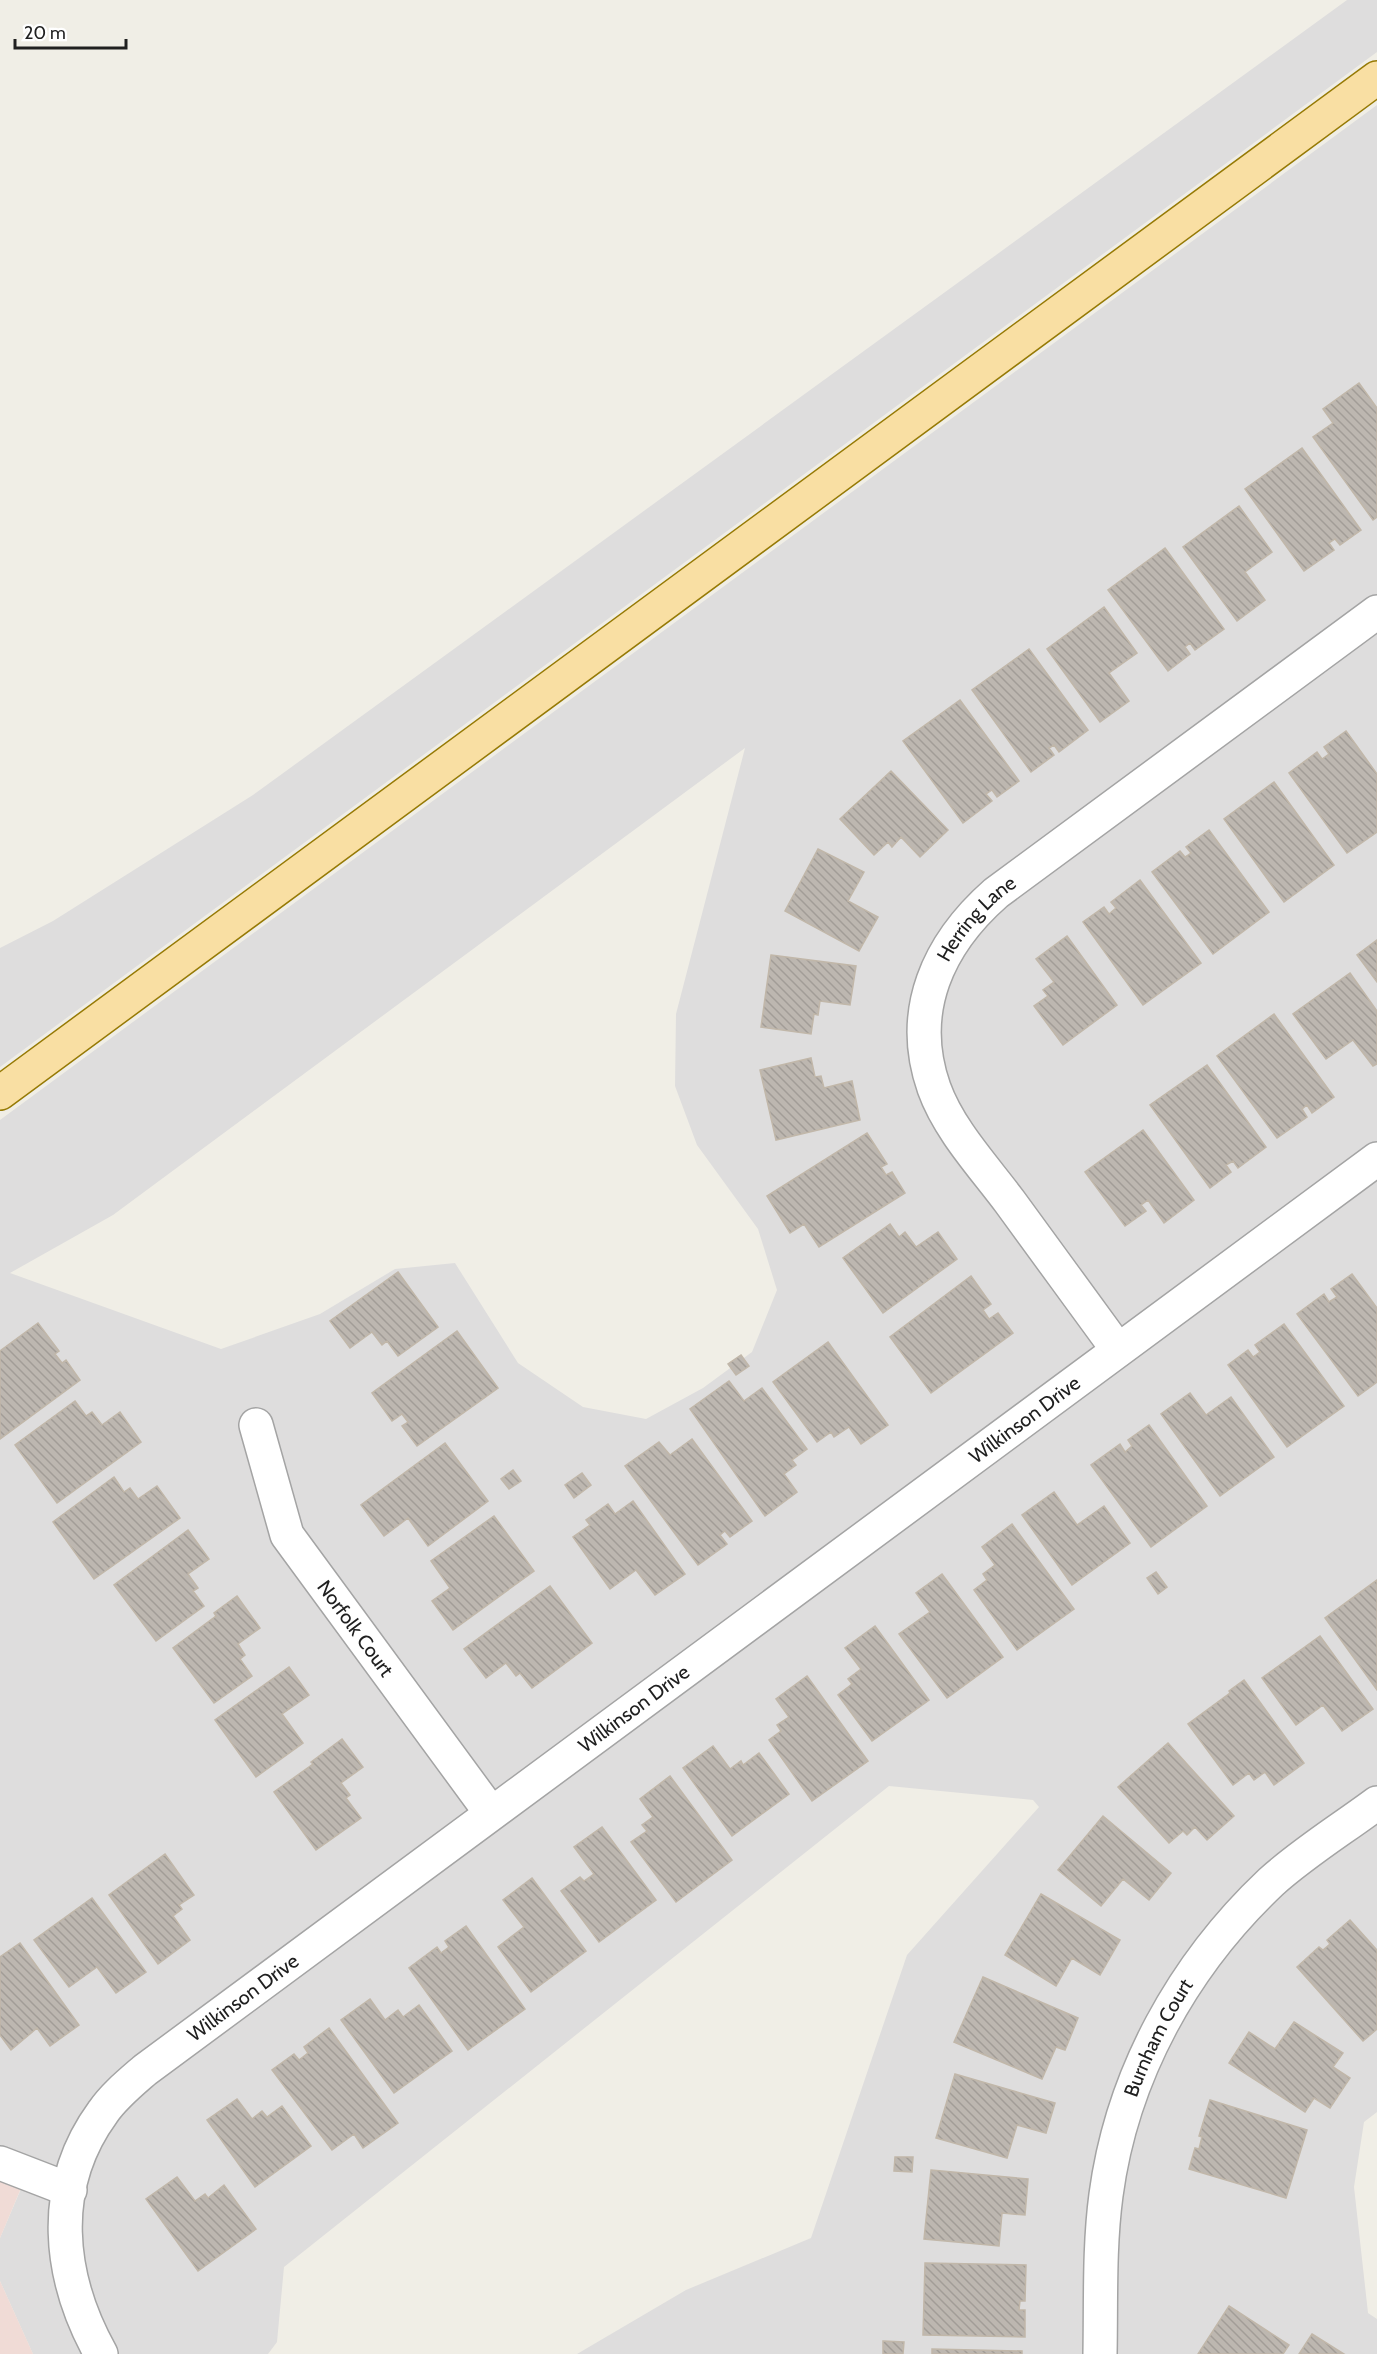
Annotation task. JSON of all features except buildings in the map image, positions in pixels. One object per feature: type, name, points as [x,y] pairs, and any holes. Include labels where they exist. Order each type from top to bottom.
[{"type":"main road","points":[[0,1093],[1377,78]]},
{"type":"street","name":"Herring Lane","points":[[1118,1350],[964,1140],[934,1089],[925,1042],[924,1018],[932,983],[947,948],[960,929],[996,893],[1377,612]]},
{"type":"street","name":"Wilkinson Drive","points":[[101,2354],[79,2309],[67,2262],[65,2236],[70,2190],[82,2149],[102,2112],[130,2083],[491,1813],[1377,1159]]},
{"type":"street","name":"Norfolk Court","points":[[255,1425],[287,1535],[491,1813]]},
{"type":"street","name":"Burnham Court","points":[[1100,2354],[1103,2220],[1106,2195],[1121,2122],[1149,2047],[1194,1971],[1251,1902],[1296,1862],[1377,1803]]},
{"type":"street","points":[[0,2163],[70,2190]]},
{"type":"shaded area","points":[[1347,0],[1377,0],[1377,52],[0,1067],[0,948],[53,921],[253,795]]},
{"type":"shaded area","points":[[1377,105],[1377,2112],[1364,2122],[1354,2187],[1368,2313],[1377,2319],[1377,2354],[577,2354],[686,2290],[811,2238],[907,1955],[1039,1807],[1033,1800],[889,1786],[284,2267],[277,2342],[268,2354],[33,2354],[0,2281],[0,2238],[29,2170],[0,2157],[0,1120]],"holes":[[[745,748],[676,1014],[675,1086],[697,1145],[758,1229],[777,1290],[752,1352],[703,1388],[646,1419],[583,1407],[518,1363],[455,1263],[395,1269],[320,1314],[221,1349],[10,1273],[113,1215]]]},
{"type":"shaded area","points":[[0,2157],[29,2169],[0,2238]]},
{"type":"shaded area","points":[[0,2281],[33,2354],[0,2354]]}]
